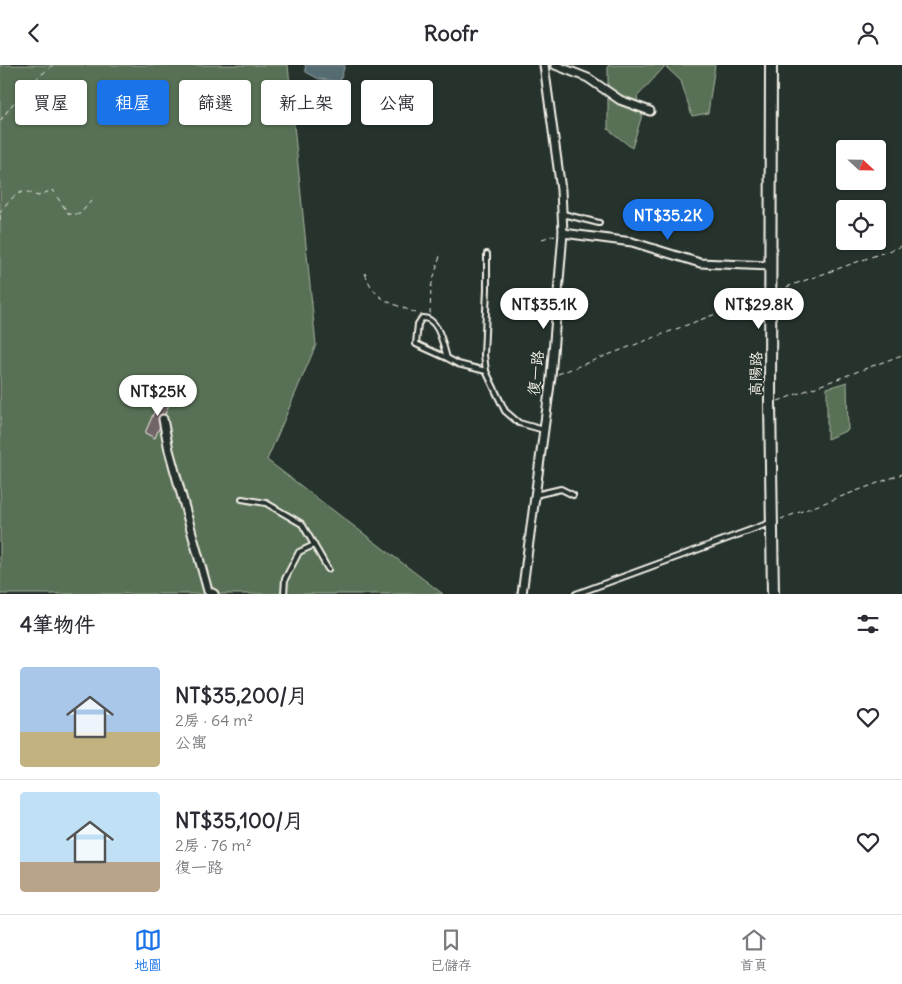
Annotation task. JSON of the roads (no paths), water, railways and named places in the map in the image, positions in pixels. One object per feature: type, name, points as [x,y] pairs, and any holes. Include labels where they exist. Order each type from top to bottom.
[{"type":"street","name":"復一路","points":[[522,594],[544,430],[563,233],[563,214],[544,65]]},
{"type":"street","points":[[555,65],[588,78],[620,100],[650,111]]},
{"type":"street","name":"高陽路","points":[[771,65],[770,404],[773,594]]},
{"type":"street","points":[[563,233],[632,242],[700,263],[771,266]]},
{"type":"street","points":[[163,419],[169,450],[208,591],[214,594]]},
{"type":"lane","points":[[563,214],[599,223]]},
{"type":"lane","points":[[486,254],[488,289],[484,355],[486,371],[505,411],[519,423],[544,430]]},
{"type":"lane","points":[[447,358],[437,329],[427,319],[418,324],[416,344],[458,364],[486,371]]},
{"type":"lane","points":[[535,495],[561,489],[573,495]]},
{"type":"lane","points":[[242,499],[266,503],[302,524],[328,569]]},
{"type":"lane","points":[[576,594],[772,522]]},
{"type":"lane","points":[[284,594],[285,579],[299,553],[314,545]]},
{"type":"water","points":[[305,65],[345,65],[340,80],[319,79],[306,72]]}]
